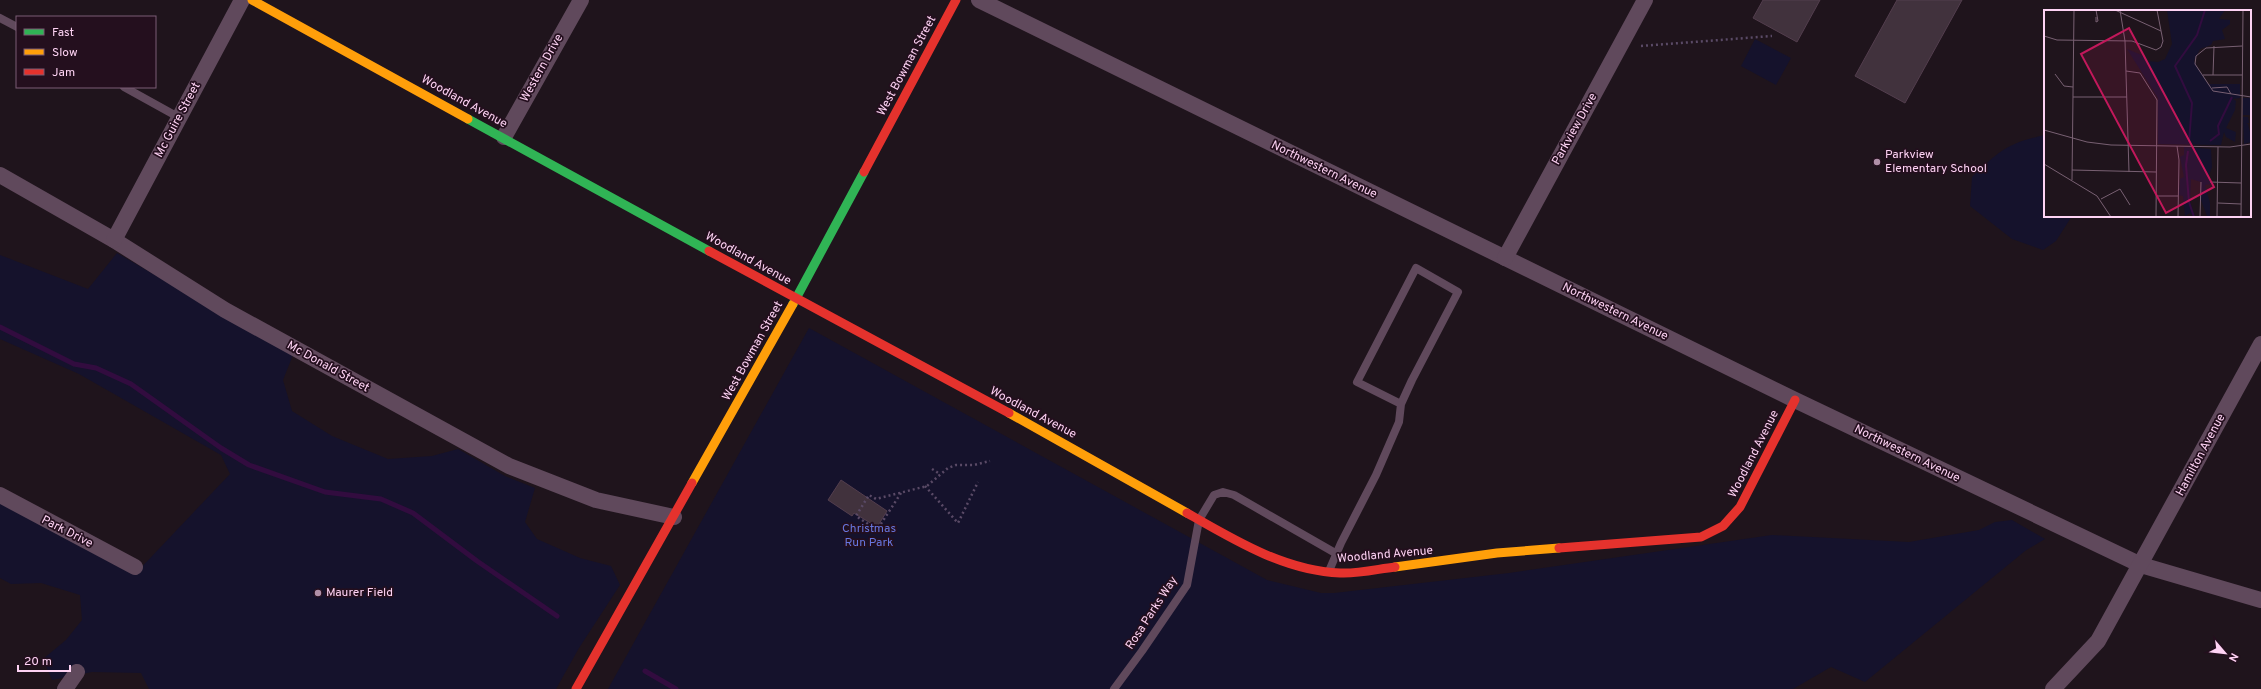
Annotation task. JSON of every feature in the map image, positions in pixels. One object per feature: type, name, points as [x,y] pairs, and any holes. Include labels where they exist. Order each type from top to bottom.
[{"type":"street","name":"Mc Guire Street","points":[[114,240],[242,0]]},
{"type":"street","name":"Woodland Avenue","points":[[252,0],[504,137],[796,299],[1081,452],[1199,520],[1267,555],[1302,568],[1341,572],[1423,564],[1497,554],[1701,537],[1723,526],[1740,508],[1795,400]]},
{"type":"street","name":"Western Drive","points":[[504,137],[581,0]]},
{"type":"street","name":"West Bowman Street","points":[[576,689],[796,299],[956,0]]},
{"type":"street","name":"Northwestern Avenue","points":[[979,0],[1795,400],[2141,565],[2261,600]]},
{"type":"street","name":"Parkview Drive","points":[[1505,258],[1645,0]]},
{"type":"street","name":"Mc Donald Street","points":[[0,175],[114,240],[225,310],[509,466],[596,500],[674,517]]},
{"type":"street","name":"Hamilton Avenue","points":[[2052,689],[2098,641],[2261,344]]},
{"type":"street","name":"Park Drive","points":[[0,496],[135,567]]},
{"type":"street","points":[[66,689],[77,672]]},
{"type":"lane","points":[[0,18],[16,27]]},
{"type":"lane","points":[[126,88],[180,118]]},
{"type":"lane","points":[[1329,571],[1399,422],[1402,404],[1458,292],[1416,268],[1357,382],[1402,404]]},
{"type":"lane","points":[[1199,520],[1214,495],[1223,492],[1234,495],[1337,554]]},
{"type":"lane","name":"Rosa Parks Way","points":[[1114,689],[1142,651],[1187,584],[1199,520]]},
{"type":"path","points":[[1641,46],[1772,36]]},
{"type":"path","points":[[901,492],[877,530],[856,516],[869,495],[876,499],[901,492],[925,486],[931,484],[940,474],[956,465],[974,465],[990,461]]},
{"type":"path","points":[[932,469],[940,474]]},
{"type":"path","points":[[925,486],[958,523],[978,482]]},
{"type":"green space","points":[[1755,39],[1791,58],[1776,85],[1741,66]]},
{"type":"green space","points":[[2044,135],[2044,217],[2071,217],[2056,241],[2043,250],[2012,239],[1970,206],[1972,177],[1997,154],[2013,145]]},
{"type":"green space","points":[[117,253],[293,355],[283,380],[292,411],[332,436],[388,459],[432,456],[458,449],[505,476],[535,488],[525,522],[537,539],[580,558],[611,566],[620,585],[579,648],[556,689],[149,689],[141,673],[92,672],[52,680],[43,659],[66,640],[82,620],[80,595],[41,583],[11,584],[0,578],[0,499],[136,573],[230,474],[221,455],[79,374],[0,339],[0,255],[88,289]]},
{"type":"green space","name":"Christmas Run Park","points":[[809,328],[1267,580],[1321,593],[1334,593],[1509,573],[1772,535],[1909,542],[1979,530],[1995,522],[2012,520],[2045,539],[2025,551],[1865,682],[1831,667],[1793,689],[608,689]]},
{"type":"building","points":[[1763,0],[1820,0],[1797,42],[1753,18]]},
{"type":"building","points":[[1897,0],[1962,0],[1905,103],[1855,76]]},
{"type":"building","points":[[841,480],[887,511],[877,527],[854,513],[852,516],[828,500]]},
{"type":"waterway","points":[[0,327],[74,364],[96,368],[131,384],[221,448],[249,465],[325,492],[381,499],[413,513],[477,561],[557,616]]},
{"type":"waterway","points":[[645,671],[676,689]]},
{"type":"traffic: fast","points":[[468,119],[709,251]]},
{"type":"traffic: fast","points":[[793,304],[864,172]]},
{"type":"traffic: slow","points":[[252,0],[468,119]]},
{"type":"traffic: slow","points":[[692,483],[793,304]]},
{"type":"traffic: slow","points":[[1009,413],[1187,513]]},
{"type":"traffic: slow","points":[[1395,567],[1497,553],[1559,548]]},
{"type":"traffic: jam","points":[[864,172],[956,0]]},
{"type":"traffic: jam","points":[[709,251],[1009,413]]},
{"type":"traffic: jam","points":[[1559,548],[1701,537],[1723,526],[1740,507],[1795,400]]},
{"type":"traffic: jam","points":[[576,689],[692,483]]},
{"type":"traffic: jam","points":[[1187,513],[1260,552],[1300,567],[1340,573],[1361,572],[1395,567]]},
{"type":"place","name":"Parkview Elementary School","points":[[1877,162]]},
{"type":"place","name":"Maurer Field","points":[[318,593]]}]
